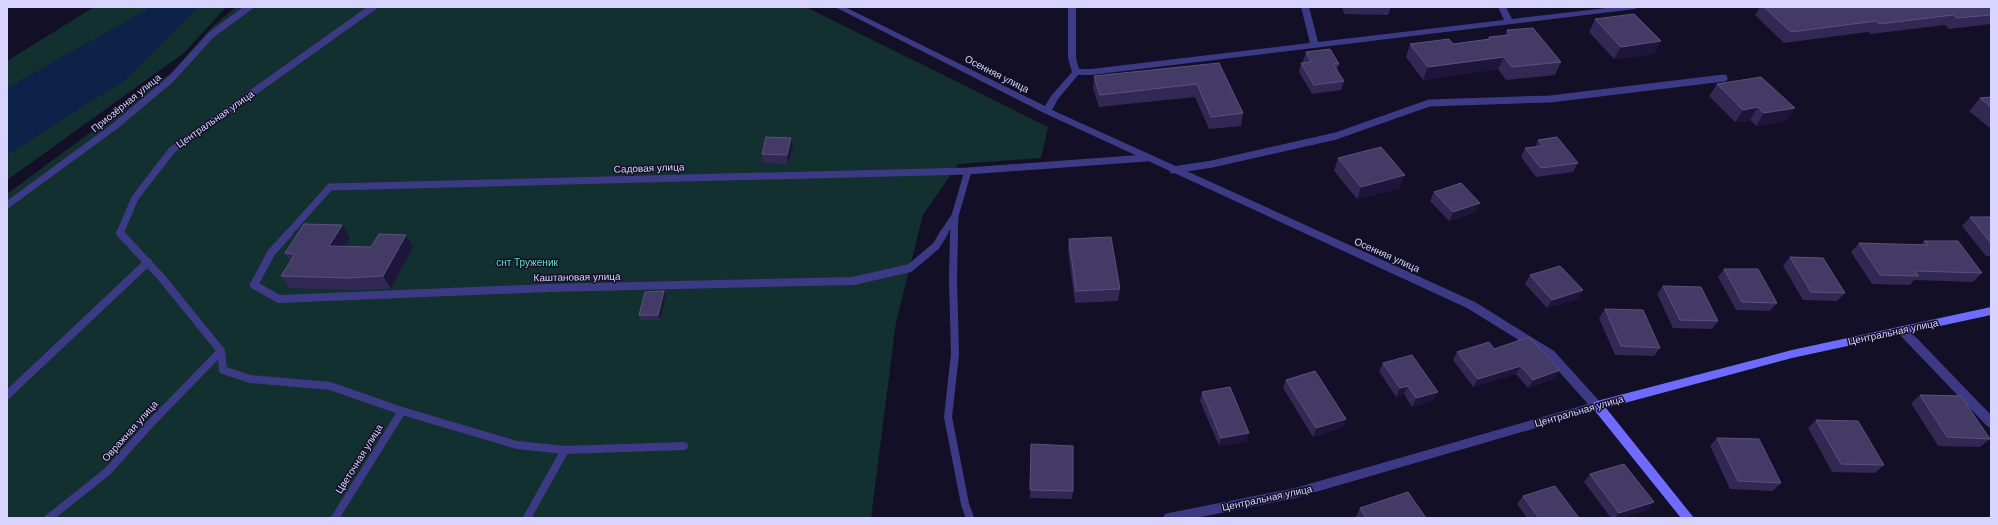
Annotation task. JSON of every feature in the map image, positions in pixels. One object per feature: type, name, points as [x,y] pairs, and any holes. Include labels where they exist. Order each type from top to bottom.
[{"type":"street","name":"Осенняя улица","points":[[839,7],[1047,111],[1146,158],[1471,305],[1550,354],[1597,406]]},
{"type":"street","points":[[1305,7],[1314,44]]},
{"type":"street","points":[[1502,7],[1509,22]]},
{"type":"street","points":[[1047,111],[1054,98],[1076,72],[1091,72],[1314,44],[1635,7]]},
{"type":"street","points":[[1071,8],[1072,58],[1076,72]]},
{"type":"street","name":"Центральная улица","points":[[1169,518],[1295,493],[1597,406],[1792,354],[1991,311]]},
{"type":"street","points":[[1902,330],[1991,423]]},
{"type":"street","points":[[1597,406],[1688,518]]},
{"type":"lane","name":"Приозёрная улица","points":[[7,205],[115,126],[171,78],[211,35],[249,7]]},
{"type":"lane","name":"Центральная улица","points":[[148,262],[120,233],[135,198],[172,150],[373,7]]},
{"type":"lane","points":[[1173,170],[1212,164],[1336,136],[1429,104],[1550,99],[1724,78]]},
{"type":"lane","name":"Осенняя улица","points":[[968,171],[1146,158]]},
{"type":"lane","name":"Садовая улица","points":[[330,187],[968,171]]},
{"type":"lane","name":"Каштановая улица","points":[[330,187],[271,254],[254,285],[279,298],[548,288],[853,281],[910,268],[936,246],[955,216],[968,171]]},
{"type":"lane","points":[[955,216],[953,280],[955,354],[948,417],[965,504],[970,518]]},
{"type":"lane","points":[[7,395],[148,262],[176,294],[221,351],[223,370],[250,379],[330,386],[402,411],[517,445],[565,450],[684,446]]},
{"type":"lane","name":"Овражная улица","points":[[49,518],[108,471],[151,423],[221,351]]},
{"type":"lane","name":"Цветочная улица","points":[[335,518],[402,411]]},
{"type":"lane","points":[[529,517],[565,450]]},
{"type":"green space","points":[[94,7],[226,7],[184,53],[7,180],[7,61]]},
{"type":"green space","name":"снт Труженик","points":[[236,7],[806,7],[1048,127],[1041,158],[958,164],[923,215],[896,322],[871,518],[7,518],[7,194],[172,72],[213,26]]},
{"type":"water","points":[[151,7],[199,7],[128,78],[7,155],[7,88]]},
{"type":"building","points":[[1764,7],[1991,7],[1991,15],[1957,18],[1953,15],[1879,24],[1876,21],[1791,32]]},
{"type":"building","points":[[1634,14],[1661,41],[1621,47],[1595,19]]},
{"type":"building","points":[[1533,28],[1561,62],[1512,67],[1504,57],[1428,67],[1410,44],[1449,39],[1453,44],[1490,39],[1489,37],[1510,35],[1507,30]]},
{"type":"building","points":[[1330,49],[1339,64],[1333,64],[1344,81],[1314,85],[1301,63],[1311,62],[1306,52]]},
{"type":"building","points":[[1219,63],[1243,113],[1211,117],[1197,84],[1100,95],[1094,76]]},
{"type":"building","points":[[1761,77],[1795,108],[1764,113],[1758,107],[1743,110],[1717,84]]},
{"type":"building","points":[[1991,97],[1991,107],[1980,98]]},
{"type":"building","points":[[766,137],[791,138],[787,155],[762,154]]},
{"type":"building","points":[[1557,137],[1578,163],[1541,168],[1525,148],[1543,146],[1538,140]]},
{"type":"building","points":[[1381,147],[1405,175],[1361,187],[1338,158]]},
{"type":"building","points":[[1461,183],[1480,203],[1453,212],[1434,192]]},
{"type":"building","points":[[1970,217],[1991,217],[1991,243]]},
{"type":"building","points":[[304,224],[342,225],[329,246],[371,247],[379,234],[406,235],[383,276],[348,278],[281,276],[295,254],[285,253]]},
{"type":"building","points":[[1111,237],[1120,289],[1076,291],[1069,239]]},
{"type":"building","points":[[1924,241],[1958,241],[1982,273],[1915,271],[1918,276],[1880,275],[1859,243],[1928,245]]},
{"type":"building","points":[[1790,257],[1823,258],[1845,293],[1811,292]]},
{"type":"building","points":[[1560,266],[1583,290],[1552,300],[1530,275]]},
{"type":"building","points":[[1724,269],[1758,269],[1777,303],[1742,302]]},
{"type":"building","points":[[1663,286],[1701,287],[1718,321],[1680,320]]},
{"type":"building","points":[[664,291],[658,315],[639,315],[645,292]]},
{"type":"building","points":[[1605,309],[1643,310],[1660,348],[1621,346]]},
{"type":"building","points":[[1529,337],[1560,370],[1533,380],[1521,366],[1478,379],[1457,352],[1489,342],[1494,349]]},
{"type":"building","points":[[1412,355],[1438,392],[1416,398],[1408,386],[1400,388],[1383,363]]},
{"type":"building","points":[[1315,371],[1346,419],[1316,428],[1286,380]]},
{"type":"building","points":[[1230,387],[1249,433],[1221,438],[1202,392]]},
{"type":"building","points":[[1920,395],[1961,396],[1990,439],[1947,437]]},
{"type":"building","points":[[1816,420],[1858,421],[1884,465],[1841,464]]},
{"type":"building","points":[[1717,438],[1759,439],[1781,483],[1738,481]]},
{"type":"building","points":[[1031,444],[1073,446],[1073,491],[1030,490]]},
{"type":"building","points":[[1624,464],[1654,502],[1619,513],[1590,474]]},
{"type":"building","points":[[1555,486],[1579,518],[1539,518],[1523,496]]},
{"type":"building","points":[[1408,492],[1426,518],[1366,518],[1360,508]]}]
